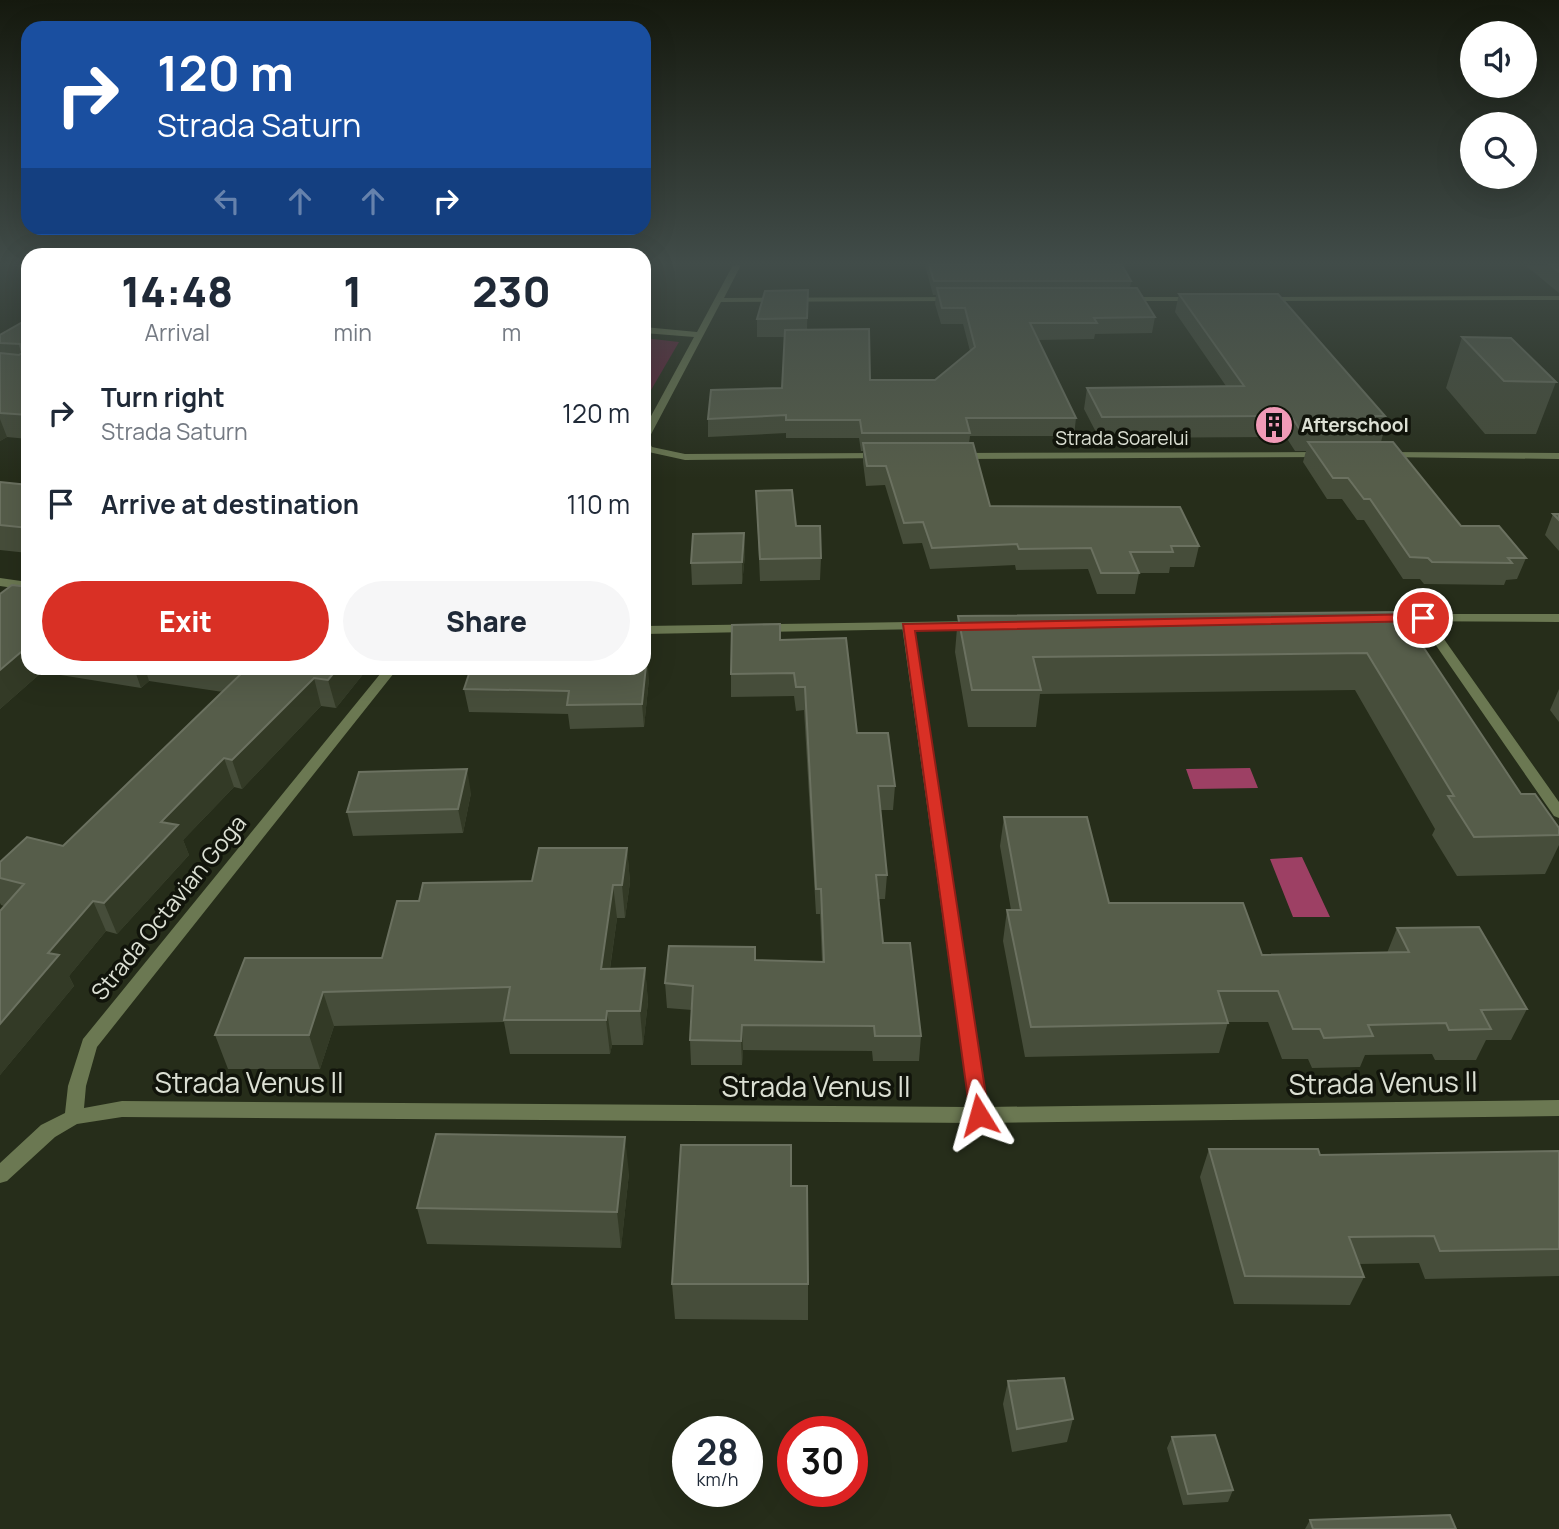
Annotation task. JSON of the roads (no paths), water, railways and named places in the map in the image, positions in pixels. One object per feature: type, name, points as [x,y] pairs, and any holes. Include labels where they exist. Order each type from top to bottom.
[{"type":"street","points":[[651,427],[698,336]]},
{"type":"street","points":[[651,450],[685,457],[893,456]]},
{"type":"street","name":"Strada Soarelui","points":[[949,456],[1338,455]]},
{"type":"street","points":[[1379,455],[1559,456]]},
{"type":"street","points":[[0,582],[21,585]]},
{"type":"street","points":[[9,600],[21,591]]},
{"type":"street","points":[[1423,618],[1559,813]]},
{"type":"street","points":[[1367,619],[1559,618]]},
{"type":"street","points":[[651,630],[991,625]]},
{"type":"street","points":[[908,626],[979,1115]]},
{"type":"street","name":"Strada Octavian Goga","points":[[74,1117],[77,1086],[89,1044],[386,675]]},
{"type":"street","name":"Strada Venus II","points":[[74,1117],[122,1110],[979,1115],[1559,1108]]},
{"type":"street","points":[[0,1175],[48,1131],[74,1117]]},
{"type":"place","name":"Afterschool","points":[[1274,425]]}]
